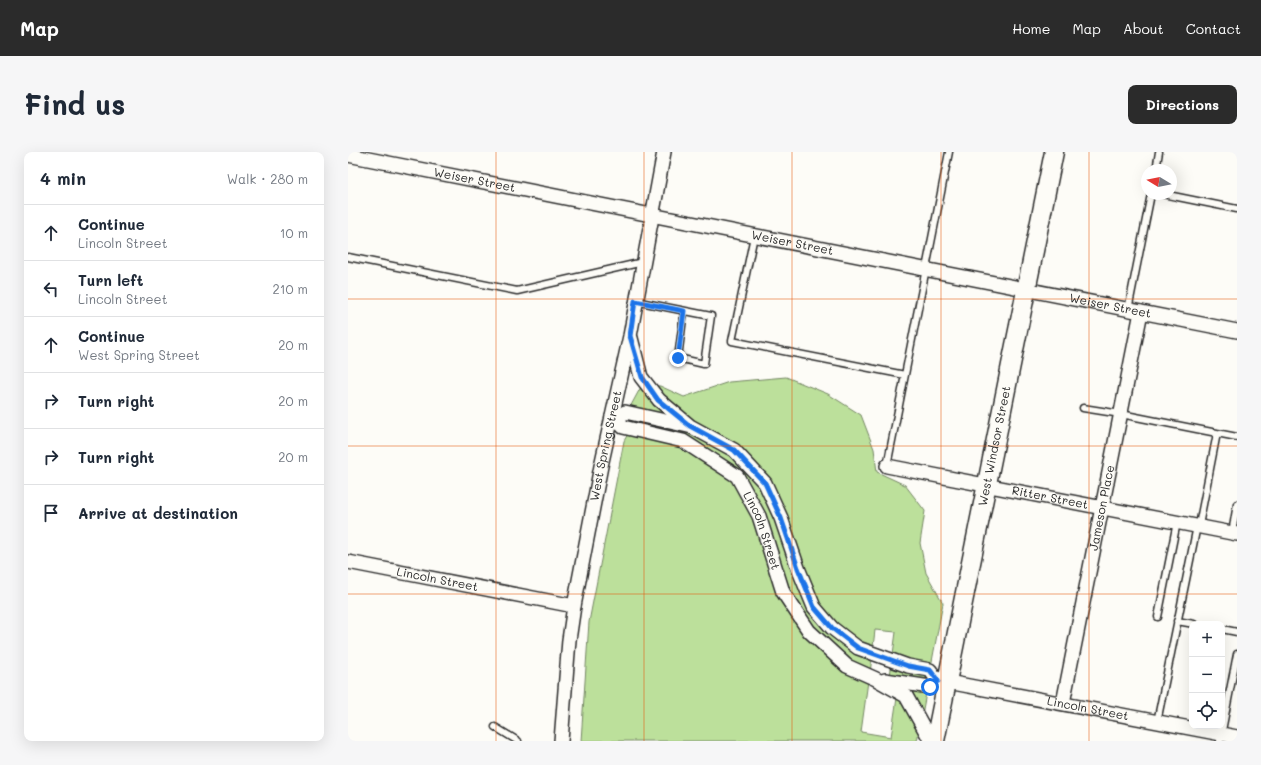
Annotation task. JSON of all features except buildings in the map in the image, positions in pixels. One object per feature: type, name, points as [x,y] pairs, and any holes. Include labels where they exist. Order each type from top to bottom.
[{"type":"main road","name":"West Windsor Street","points":[[935,741],[943,682],[987,486],[1054,152]]},
{"type":"street","name":"West Spring Street","points":[[561,741],[569,640],[574,606],[615,418],[635,301],[653,216],[664,152]]},
{"type":"street","name":"Weiser Street","points":[[348,155],[1237,331]]},
{"type":"street","name":"Jameson Place","points":[[1063,703],[1141,312]]},
{"type":"street","name":"Lincoln Street","points":[[630,336],[642,377],[658,400],[690,426],[734,450],[765,483],[781,518],[798,568],[814,607],[832,628],[858,648],[908,666],[930,670],[943,682]]},
{"type":"street","name":"Lincoln Street","points":[[690,426],[625,412],[615,418],[623,427],[683,440],[737,476],[759,516],[783,592],[809,631],[847,666],[876,679],[906,696],[931,741]]},
{"type":"street","name":"Ritter Street","points":[[887,466],[1234,534]]},
{"type":"street","name":"Lincoln Street","points":[[348,562],[574,606]]},
{"type":"street","name":"Lincoln Street","points":[[876,679],[930,687],[943,682],[1063,703],[1157,722],[1220,738],[1237,738]]},
{"type":"lane","points":[[887,466],[927,270],[949,152]]},
{"type":"lane","points":[[1157,164],[1159,152]]},
{"type":"lane","points":[[1177,197],[1237,209]]},
{"type":"lane","points":[[1128,310],[1150,200]]},
{"type":"lane","points":[[754,236],[732,341],[905,375]]},
{"type":"lane","points":[[348,257],[517,291],[643,262]]},
{"type":"lane","points":[[635,301],[711,316],[704,364],[678,358],[684,311]]},
{"type":"lane","points":[[1083,408],[1237,437]]},
{"type":"lane","points":[[1157,722],[1217,433]]},
{"type":"lane","points":[[1234,534],[1237,504]]},
{"type":"lane","points":[[1158,617],[1177,522]]},
{"type":"lane","points":[[1178,621],[1189,623]]},
{"type":"lane","points":[[1225,630],[1237,632]]},
{"type":"lane","points":[[1220,738],[1237,654]]},
{"type":"lane","points":[[495,727],[518,741]]},
{"type":"green space","points":[[786,377],[828,394],[861,415],[874,449],[877,472],[905,485],[925,511],[920,543],[926,573],[943,603],[917,741],[581,741],[589,622],[624,441],[629,432],[628,411],[642,385],[660,386],[684,397],[729,382]],"holes":[[[875,630],[896,632],[890,676],[870,674]],[[868,681],[899,685],[891,737],[861,732]]]},
{"type":"route","points":[[678,358],[684,311],[635,301],[630,336],[642,377],[658,400],[690,426],[734,450],[765,483],[781,518],[798,568],[814,607],[832,628],[858,648],[884,659],[908,666],[930,670],[938,681],[930,687]]}]
